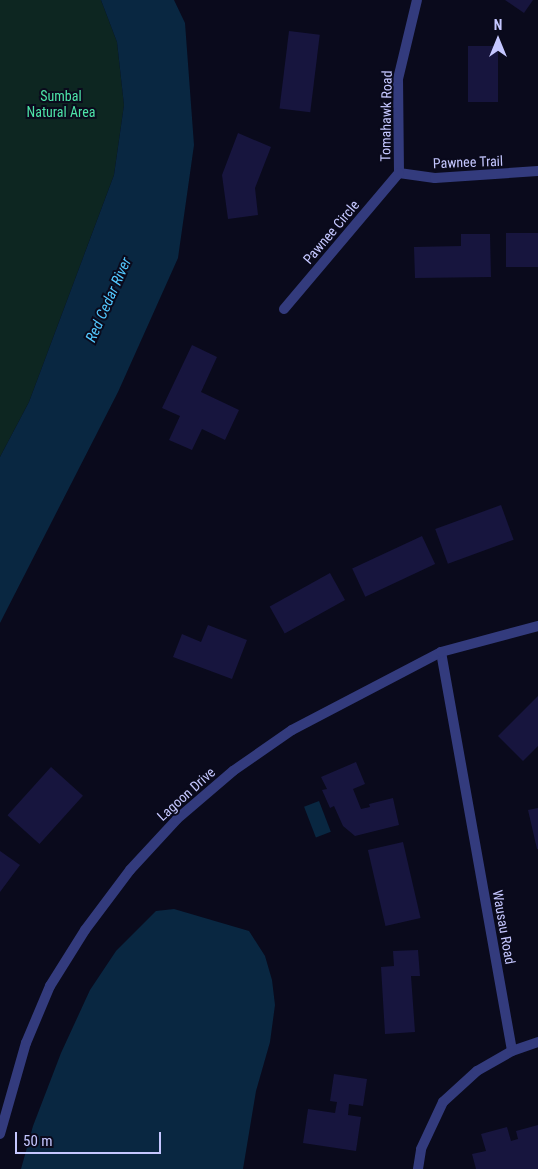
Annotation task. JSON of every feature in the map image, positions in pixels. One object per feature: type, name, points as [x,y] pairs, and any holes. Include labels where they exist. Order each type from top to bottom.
[{"type":"street","name":"Tomahawk Road","points":[[400,174],[398,79],[416,0]]},
{"type":"street","name":"Pawnee Trail","points":[[400,174],[435,178],[538,171]]},
{"type":"street","name":"Pawnee Circle","points":[[284,309],[400,174]]},
{"type":"street","name":"Lagoon Drive","points":[[0,1134],[26,1043],[50,986],[85,930],[130,870],[176,819],[232,771],[292,730],[441,652],[538,626]]},
{"type":"street","name":"Wausau Road","points":[[441,652],[512,1051]]},
{"type":"street","points":[[418,1169],[421,1149],[444,1102],[476,1071],[512,1051],[538,1042]]},
{"type":"green space","name":"Sumbal Natural Area","points":[[0,0],[101,0],[117,42],[124,105],[114,175],[29,402],[0,457]]},
{"type":"water","name":"Red Cedar River","points":[[101,0],[174,0],[185,23],[194,145],[178,258],[118,392],[0,623],[0,457],[29,402],[114,175],[124,105],[117,42]]},
{"type":"water","points":[[319,801],[331,832],[316,838],[304,807]]},
{"type":"water","points":[[174,909],[249,931],[265,956],[272,980],[275,1005],[270,1042],[256,1091],[243,1169],[21,1169],[33,1126],[61,1053],[90,990],[116,951],[156,911]]},
{"type":"building","points":[[505,0],[533,0],[524,13]]},
{"type":"building","points":[[289,31],[320,35],[310,112],[279,108]]},
{"type":"building","points":[[468,46],[498,46],[498,102],[468,102]]},
{"type":"building","points":[[238,133],[271,147],[255,188],[258,215],[228,219],[222,175]]},
{"type":"building","points":[[506,233],[538,233],[538,267],[506,267]]},
{"type":"building","points":[[461,234],[490,234],[491,277],[415,278],[414,247],[461,246]]},
{"type":"building","points":[[192,345],[217,357],[201,392],[239,410],[225,440],[202,429],[192,450],[169,440],[180,416],[162,408]]},
{"type":"building","points":[[501,505],[514,540],[448,564],[435,529]]},
{"type":"building","points":[[422,536],[435,564],[365,597],[352,569]]},
{"type":"building","points":[[330,573],[345,600],[285,634],[270,606]]},
{"type":"building","points":[[208,625],[247,640],[232,679],[173,657],[182,634],[201,642]]},
{"type":"building","points":[[538,696],[538,746],[523,761],[498,736]]},
{"type":"building","points":[[356,762],[365,784],[353,789],[361,809],[370,807],[369,804],[393,798],[399,825],[355,836],[343,826],[334,806],[330,808],[322,790],[327,789],[321,777]]},
{"type":"building","points":[[51,767],[83,796],[39,844],[8,815]]},
{"type":"building","points":[[538,808],[538,849],[537,849],[528,810]]},
{"type":"building","points":[[403,842],[421,918],[385,926],[368,850]]},
{"type":"building","points":[[0,851],[20,865],[0,892]]},
{"type":"building","points":[[418,950],[420,976],[411,976],[415,1032],[385,1034],[381,967],[394,966],[393,951]]},
{"type":"building","points":[[334,1074],[367,1079],[363,1106],[349,1104],[348,1115],[361,1117],[356,1151],[303,1143],[308,1109],[335,1113],[337,1102],[330,1101]]},
{"type":"building","points":[[538,1125],[538,1169],[476,1169],[472,1154],[486,1151],[481,1134],[507,1127],[511,1141],[518,1139],[516,1131]]}]
